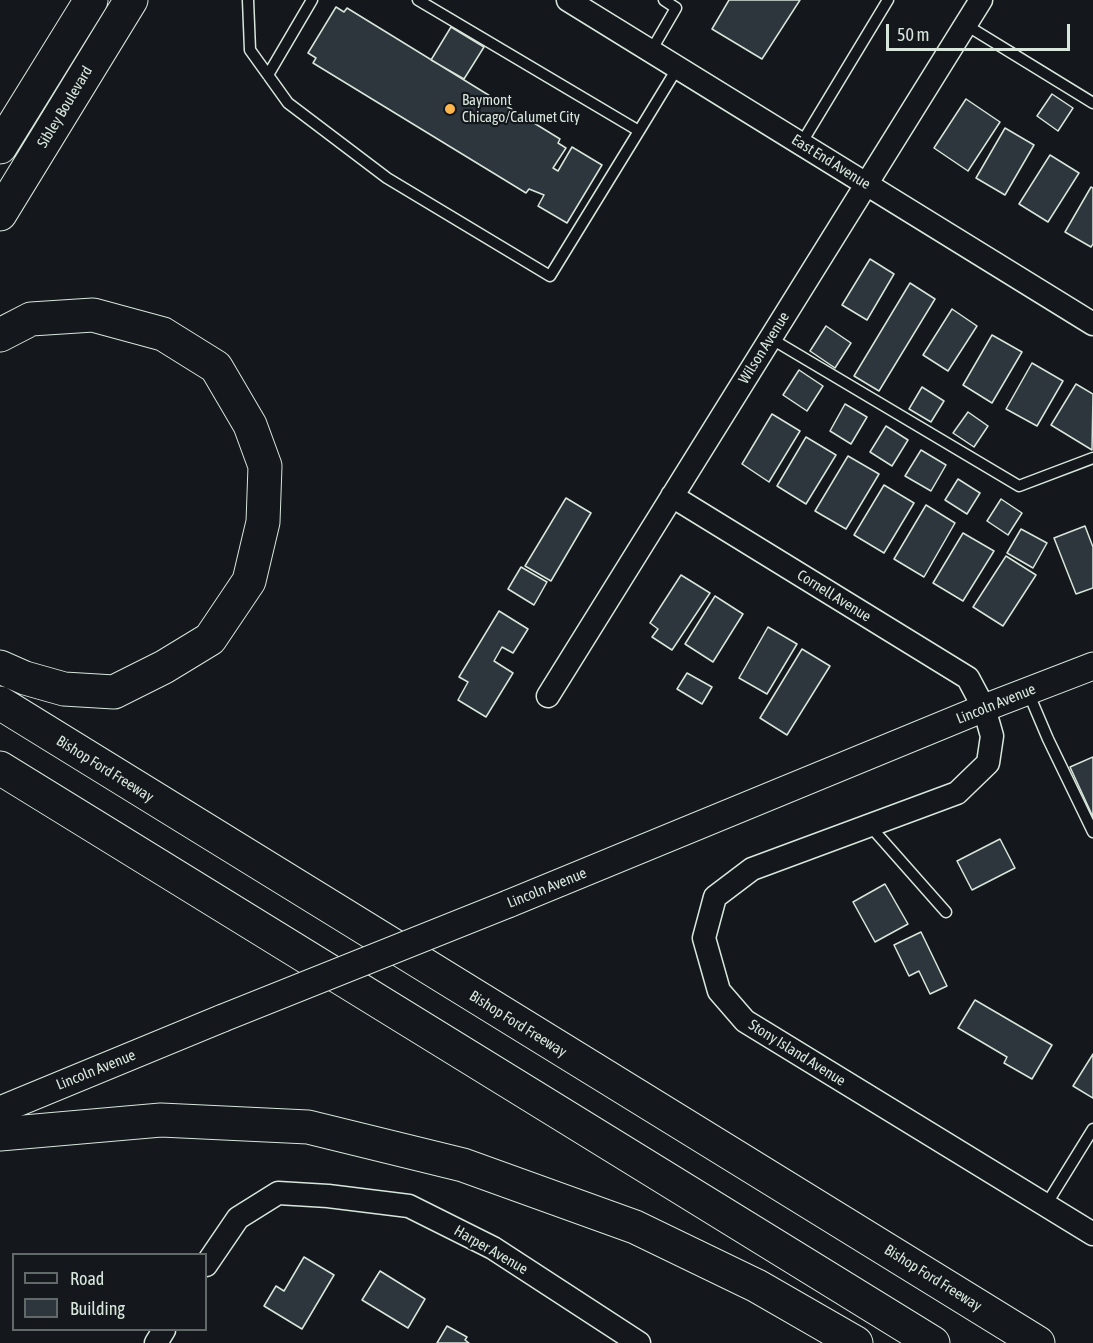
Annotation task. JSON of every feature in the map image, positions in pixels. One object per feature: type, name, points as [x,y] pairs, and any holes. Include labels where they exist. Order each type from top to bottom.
[{"type":"main road","points":[[0,147],[91,0]]},
{"type":"main road","name":"Sibley Boulevard","points":[[0,214],[131,0]]},
{"type":"main road","points":[[0,334],[31,320],[93,315],[163,334],[216,367],[250,425],[265,466],[263,522],[249,581],[210,639],[164,667],[114,692],[64,689],[25,678],[0,667]]},
{"type":"main road","name":"Bishop Ford Freeway","points":[[0,703],[1038,1343]]},
{"type":"main road","points":[[0,768],[933,1343]]},
{"type":"main road","points":[[0,1134],[161,1120],[308,1127],[463,1164],[635,1227],[757,1287],[856,1343]]},
{"type":"street","name":"East End Avenue","points":[[568,0],[1093,324]]},
{"type":"street","name":"Wilson Avenue","points":[[548,696],[981,0]]},
{"type":"street","name":"Cornell Avenue","points":[[672,496],[968,678],[984,708]]},
{"type":"street","name":"Lincoln Avenue","points":[[0,1110],[984,708],[1093,666]]},
{"type":"street","name":"Stony Island Avenue","points":[[984,708],[992,736],[988,762],[957,793],[752,870],[715,897],[704,938],[719,991],[745,1021],[1093,1234]]},
{"type":"street","name":"Harper Avenue","points":[[207,1264],[238,1218],[278,1193],[328,1196],[409,1206],[493,1248],[639,1343]]},
{"type":"lane","points":[[248,0],[250,50],[288,104],[387,178],[550,276],[678,67]]},
{"type":"lane","points":[[268,75],[312,0]]},
{"type":"lane","points":[[418,0],[639,131]]},
{"type":"lane","points":[[651,51],[676,8],[664,0]]},
{"type":"lane","points":[[801,144],[888,0]]},
{"type":"lane","points":[[966,25],[1093,103]]},
{"type":"lane","points":[[770,338],[1018,486],[1093,458]]},
{"type":"lane","points":[[1028,691],[1048,739],[1093,832]]},
{"type":"lane","points":[[870,825],[946,912]]},
{"type":"lane","points":[[1046,1205],[1093,1130]]},
{"type":"building","points":[[729,0],[800,0],[762,59],[712,29]]},
{"type":"building","name":"Baymont Chicago/Calumet City","points":[[336,7],[344,12],[347,8],[560,139],[558,143],[566,148],[553,168],[558,171],[572,147],[602,165],[567,223],[538,206],[544,195],[529,189],[526,193],[313,63],[316,58],[308,53]]},
{"type":"building","points":[[451,27],[484,47],[464,79],[431,60]]},
{"type":"building","points":[[1052,94],[1073,108],[1058,131],[1037,116]]},
{"type":"building","points":[[966,99],[1000,122],[968,171],[934,148]]},
{"type":"building","points":[[1005,128],[1034,145],[1005,195],[976,178]]},
{"type":"building","points":[[1050,155],[1079,173],[1048,222],[1019,204]]},
{"type":"building","points":[[1091,187],[1093,188],[1093,244],[1091,247],[1065,232]]},
{"type":"building","points":[[870,259],[894,274],[867,320],[842,305]]},
{"type":"building","points":[[910,283],[935,299],[879,391],[854,376]]},
{"type":"building","points":[[952,309],[977,326],[948,371],[923,355]]},
{"type":"building","points":[[826,326],[851,343],[835,368],[810,351]]},
{"type":"building","points":[[992,335],[1022,352],[992,403],[963,385]]},
{"type":"building","points":[[1032,363],[1063,381],[1037,426],[1006,409]]},
{"type":"building","points":[[799,370],[823,386],[807,411],[783,395]]},
{"type":"building","points":[[1076,384],[1093,394],[1092,450],[1051,425]]},
{"type":"building","points":[[922,387],[944,401],[931,422],[909,409]]},
{"type":"building","points":[[845,404],[867,417],[851,444],[830,431]]},
{"type":"building","points":[[968,412],[988,426],[974,447],[953,433]]},
{"type":"building","points":[[772,414],[800,431],[769,482],[742,464]]},
{"type":"building","points":[[886,426],[908,440],[892,466],[870,452]]},
{"type":"building","points":[[806,437],[836,455],[806,504],[777,486]]},
{"type":"building","points":[[921,450],[946,465],[931,491],[905,476]]},
{"type":"building","points":[[848,456],[879,474],[846,529],[815,511]]},
{"type":"building","points":[[958,479],[980,493],[967,514],[945,500]]},
{"type":"building","points":[[884,485],[914,503],[884,553],[854,535]]},
{"type":"building","points":[[566,498],[591,513],[551,581],[525,566]]},
{"type":"building","points":[[1001,499],[1022,513],[1008,535],[987,521]]},
{"type":"building","points":[[926,505],[955,523],[924,577],[894,559]]},
{"type":"building","points":[[1085,526],[1093,547],[1093,588],[1076,594],[1054,538]]},
{"type":"building","points":[[1021,529],[1047,543],[1033,568],[1007,553]]},
{"type":"building","points":[[963,533],[994,551],[963,601],[933,583]]},
{"type":"building","points":[[1006,556],[1036,575],[1003,626],[973,607]]},
{"type":"building","points":[[521,567],[547,582],[534,605],[508,589]]},
{"type":"building","points":[[681,575],[710,593],[672,650],[652,637],[658,629],[650,623]]},
{"type":"building","points":[[715,596],[743,614],[713,662],[685,644]]},
{"type":"building","points":[[499,611],[528,629],[513,653],[502,647],[494,661],[513,673],[486,717],[458,700],[468,682],[459,677]]},
{"type":"building","points":[[768,627],[797,644],[767,694],[739,678]]},
{"type":"building","points":[[802,649],[830,666],[787,735],[760,718]]},
{"type":"building","points":[[687,673],[712,687],[702,704],[677,689]]},
{"type":"building","points":[[1093,757],[1093,817],[1070,767]]},
{"type":"building","points":[[1000,839],[1015,868],[972,890],[957,861]]},
{"type":"building","points":[[885,884],[908,924],[875,942],[853,902]]},
{"type":"building","points":[[921,932],[947,986],[930,994],[919,971],[909,976],[894,945]]},
{"type":"building","points":[[975,1000],[1052,1045],[1032,1079],[1004,1063],[1007,1057],[958,1028]]},
{"type":"building","points":[[1093,1054],[1093,1098],[1073,1086]]},
{"type":"building","points":[[304,1257],[334,1275],[302,1329],[264,1306],[276,1286],[284,1291]]},
{"type":"building","points":[[380,1271],[425,1299],[408,1328],[362,1300]]},
{"type":"building","points":[[447,1326],[467,1337],[465,1340],[469,1343],[437,1343]]},
{"type":"place","name":"Baymont Chicago/Calumet City","points":[[450,109]]}]
